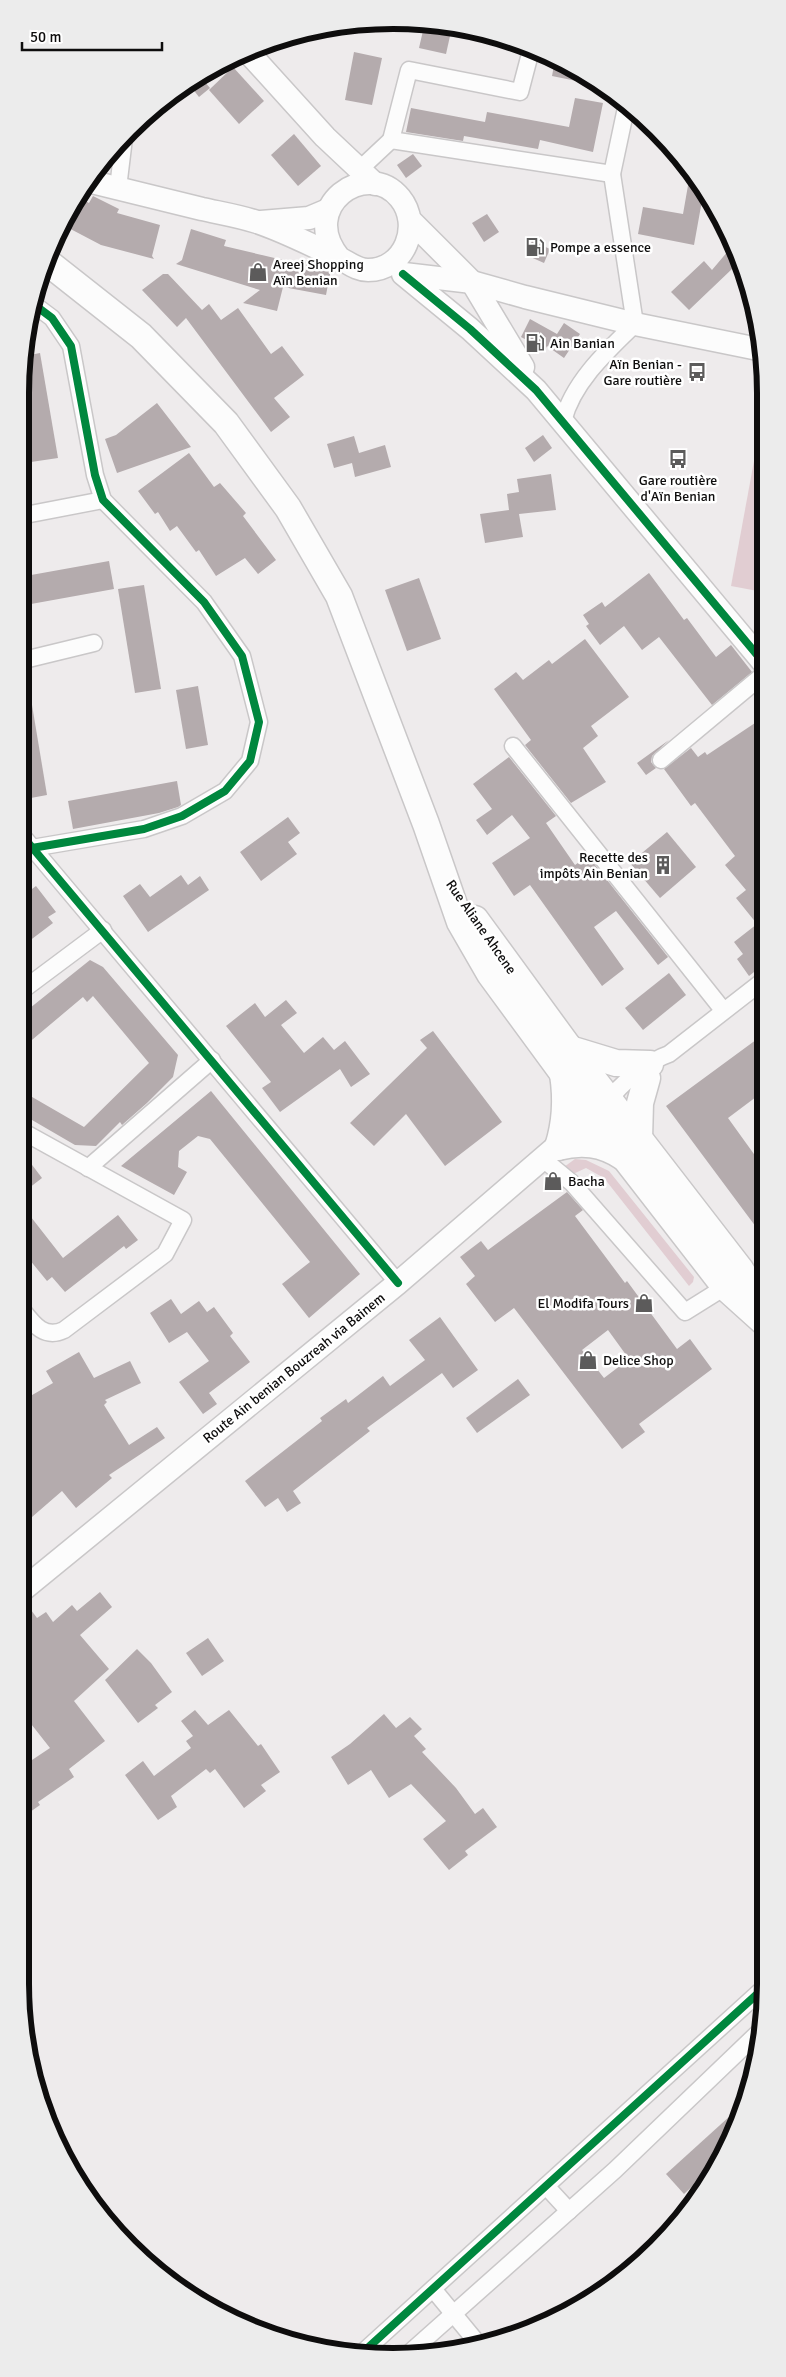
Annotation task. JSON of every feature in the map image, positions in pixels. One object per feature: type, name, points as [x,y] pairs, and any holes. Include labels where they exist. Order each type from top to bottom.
[{"type":"main road","points":[[253,56],[325,137],[367,176],[399,196],[407,208],[411,221],[410,236],[405,249],[395,260],[383,267],[368,270]]},
{"type":"main road","points":[[325,137],[336,159],[338,174],[336,190],[325,223],[326,236],[331,248],[340,259]]},
{"type":"main road","points":[[258,222],[309,218],[330,207],[343,192],[358,184],[367,176]]},
{"type":"main road","points":[[96,183],[258,222],[340,259],[353,267],[472,282],[636,324],[754,348]]},
{"type":"main road","points":[[411,221],[472,282],[536,390]]},
{"type":"main road","points":[[52,266],[141,336],[226,423],[288,508],[339,596],[442,871]]},
{"type":"main road","points":[[403,274],[470,329],[536,390],[757,654]]},
{"type":"main road","name":"Rue Aliane Ahcene","points":[[442,871],[520,984],[570,1049],[601,1108],[632,1149],[725,1286],[757,1316]]},
{"type":"main road","name":"Rue Aliane Ahcene","points":[[442,871],[460,922],[490,974],[563,1074],[601,1108]]},
{"type":"main road","points":[[550,1153],[572,1144],[593,1144],[613,1150],[632,1149],[640,1103],[655,1065],[616,1063],[570,1049]]},
{"type":"main road","points":[[550,1153],[566,1111],[563,1074]]},
{"type":"main road","name":"Route Ain benian Bouzreah via Bainem","points":[[29,1585],[398,1283],[601,1108]]},
{"type":"main road","name":"Rue Aliane Ahcene","points":[[632,1149],[740,1269],[757,1296]]},
{"type":"street","points":[[367,176],[391,140],[409,70],[520,92],[530,55]]},
{"type":"street","points":[[563,421],[568,403],[588,374],[636,324],[612,174],[625,112]]},
{"type":"street","points":[[391,140],[612,174]]},
{"type":"street","points":[[118,188],[123,149]]},
{"type":"street","points":[[32,848],[144,829],[182,816],[225,790],[250,760],[259,722],[242,656],[204,602],[103,500],[95,475],[71,346],[52,318],[39,308]]},
{"type":"street","points":[[29,514],[103,500]]},
{"type":"street","points":[[29,659],[94,643]]},
{"type":"street","points":[[661,760],[757,681]]},
{"type":"street","points":[[513,746],[723,1010]]},
{"type":"street","points":[[29,844],[104,930],[398,1283]]},
{"type":"street","points":[[29,985],[104,930]]},
{"type":"street","points":[[601,1108],[615,1092],[655,1065],[757,985]]},
{"type":"street","points":[[88,1168],[212,1060]]},
{"type":"street","points":[[29,1135],[183,1220],[165,1254],[64,1330],[55,1333],[41,1331],[29,1317]]},
{"type":"street","points":[[550,1153],[572,1183],[685,1312],[725,1286]]},
{"type":"street","points":[[369,2347],[757,1995]]},
{"type":"street","points":[[416,2347],[570,2211],[753,2038]]},
{"type":"street","points":[[546,2186],[570,2211]]},
{"type":"street","points":[[433,2289],[474,2339]]},
{"type":"shaded area","points":[[757,445],[757,591],[731,586]]},
{"type":"shaded area","points":[[575,1159],[586,1160],[609,1171],[694,1277],[693,1282],[689,1286],[604,1178],[586,1168],[571,1175],[564,1167]]},
{"type":"building","points":[[423,31],[451,34],[446,54],[419,48]]},
{"type":"building","points":[[354,52],[382,58],[372,105],[345,100]]},
{"type":"building","points":[[554,66],[582,82],[552,76]]},
{"type":"building","points":[[233,67],[264,101],[239,124],[209,90]]},
{"type":"building","points":[[205,82],[210,88],[199,97],[193,89]]},
{"type":"building","points":[[575,98],[603,103],[593,152],[540,140],[538,149],[464,136],[463,141],[406,132],[411,108],[485,122],[487,112],[569,127]]},
{"type":"building","points":[[294,134],[321,166],[298,186],[271,155]]},
{"type":"building","points":[[413,154],[422,166],[406,178],[397,165]]},
{"type":"building","points":[[689,181],[702,201],[694,245],[638,234],[643,207],[683,214]]},
{"type":"building","points":[[93,196],[119,209],[117,213],[160,225],[152,256],[154,259],[101,245],[68,228],[84,200],[89,203]]},
{"type":"building","points":[[487,214],[499,232],[484,242],[472,223]]},
{"type":"building","points":[[191,229],[226,240],[224,246],[304,265],[306,260],[318,262],[331,269],[326,295],[283,287],[277,311],[243,303],[260,290],[176,264],[182,260]]},
{"type":"building","points":[[532,241],[550,249],[544,263],[526,255]]},
{"type":"building","points":[[728,251],[737,273],[732,269],[689,310],[671,292],[704,261],[712,270]]},
{"type":"building","points":[[163,274],[168,274],[202,310],[209,304],[221,320],[238,308],[271,354],[282,346],[304,375],[274,398],[290,417],[271,432],[186,318],[177,327],[142,290]]},
{"type":"building","points":[[530,319],[557,334],[564,323],[580,334],[564,358],[547,346],[545,350],[521,337]]},
{"type":"building","points":[[40,353],[58,458],[31,462],[29,449],[29,393],[31,355]]},
{"type":"building","points":[[157,403],[191,447],[117,473],[105,439],[116,435]]},
{"type":"building","points":[[543,435],[552,448],[534,462],[525,448]]},
{"type":"building","points":[[354,436],[359,453],[385,445],[391,467],[355,477],[352,463],[334,468],[327,444]]},
{"type":"building","points":[[189,453],[214,487],[220,483],[246,513],[243,516],[276,560],[258,574],[245,558],[216,576],[199,550],[196,552],[177,526],[170,531],[158,512],[155,514],[138,491]]},
{"type":"building","points":[[551,474],[556,510],[519,514],[523,537],[485,543],[480,514],[509,510],[507,494],[519,492],[517,479]]},
{"type":"building","points":[[109,561],[114,589],[29,604],[29,575]]},
{"type":"building","points":[[649,573],[684,620],[687,618],[716,657],[731,645],[752,672],[712,705],[659,637],[642,650],[624,626],[600,645],[586,626],[589,624],[583,615],[602,602],[605,607]]},
{"type":"building","points":[[419,578],[441,639],[407,651],[385,590]]},
{"type":"building","points":[[144,585],[161,689],[135,693],[118,589]]},
{"type":"building","points":[[585,639],[629,697],[591,726],[598,736],[583,748],[606,782],[571,803],[525,745],[531,740],[494,689],[516,672],[523,680],[549,660],[552,664]]},
{"type":"building","points":[[198,686],[208,745],[186,749],[176,690]]},
{"type":"building","points":[[29,687],[47,795],[29,798]]},
{"type":"building","points":[[757,722],[757,802],[755,803],[757,805],[757,924],[736,898],[746,890],[725,865],[735,856],[695,803],[691,806],[664,769],[691,748],[698,757],[705,752],[707,755]]},
{"type":"building","points":[[669,740],[652,756],[651,762],[656,768],[646,775],[637,763]]},
{"type":"building","points":[[509,757],[556,816],[546,823],[575,865],[588,856],[668,957],[658,965],[616,911],[594,927],[624,969],[602,986],[530,885],[514,896],[492,863],[530,838],[512,815],[487,835],[476,820],[492,809],[473,784]]},
{"type":"building","points":[[177,781],[181,805],[178,807],[159,813],[73,829],[68,801]]},
{"type":"building","points":[[288,817],[300,833],[288,842],[297,854],[261,881],[240,852]]},
{"type":"building","name":"Recette des impôts Ain Benian","points":[[667,832],[696,867],[660,898],[630,863]]},
{"type":"building","points":[[181,875],[188,885],[200,876],[209,890],[148,932],[123,896],[140,884],[150,897]]},
{"type":"building","points":[[36,886],[56,912],[48,917],[53,923],[29,941],[29,891]]},
{"type":"building","points":[[757,924],[757,970],[749,976],[737,959],[743,954],[734,942]]},
{"type":"building","points":[[90,960],[103,967],[178,1055],[173,1077],[147,1103],[122,1125],[120,1122],[96,1146],[75,1145],[29,1118],[29,1095],[84,1127],[149,1063],[93,996],[87,1002],[83,997],[29,1042],[29,1009]]},
{"type":"building","points":[[669,973],[686,995],[643,1030],[625,1008]]},
{"type":"building","points":[[286,1000],[297,1013],[281,1025],[304,1053],[323,1037],[334,1050],[345,1041],[370,1074],[351,1087],[340,1069],[280,1112],[262,1088],[271,1082],[226,1026],[255,1003],[265,1017]]},
{"type":"building","points":[[433,1031],[502,1122],[445,1166],[406,1114],[374,1146],[350,1123],[427,1048],[420,1040]]},
{"type":"building","points":[[757,1039],[757,1096],[728,1118],[757,1158],[757,1228],[666,1106]]},
{"type":"building","points":[[211,1091],[360,1274],[309,1318],[282,1284],[310,1262],[210,1139],[198,1136],[179,1151],[178,1167],[187,1172],[174,1195],[121,1166]]},
{"type":"building","points":[[29,1161],[42,1178],[29,1188]]},
{"type":"building","points":[[567,1192],[583,1210],[575,1216],[625,1283],[627,1281],[677,1349],[690,1339],[712,1369],[639,1424],[645,1432],[622,1449],[514,1308],[495,1322],[466,1284],[475,1276],[460,1257],[481,1241],[488,1250]],"holes":[[[608,1330],[629,1359],[604,1378],[582,1350]]]},
{"type":"building","points":[[29,1215],[63,1258],[118,1215],[138,1240],[126,1249],[124,1246],[65,1292],[52,1277],[47,1281],[29,1259]]},
{"type":"building","points":[[171,1299],[181,1314],[199,1301],[207,1312],[214,1307],[233,1333],[230,1336],[250,1362],[209,1393],[217,1404],[203,1414],[179,1382],[209,1361],[187,1332],[169,1343],[150,1313]]},
{"type":"building","points":[[440,1317],[478,1370],[453,1388],[442,1373],[367,1428],[370,1431],[293,1491],[301,1503],[287,1512],[278,1498],[265,1507],[245,1481],[322,1421],[320,1418],[346,1399],[348,1403],[383,1376],[390,1386],[425,1360],[409,1340]]},
{"type":"building","points":[[79,1352],[94,1378],[130,1361],[141,1383],[105,1400],[107,1402],[104,1405],[129,1445],[157,1427],[165,1438],[109,1475],[112,1478],[76,1508],[62,1491],[32,1517],[29,1514],[29,1397],[53,1383],[46,1371]]},
{"type":"building","points":[[518,1379],[530,1395],[477,1433],[466,1418]]},
{"type":"building","points":[[100,1592],[112,1607],[80,1635],[109,1669],[74,1701],[105,1741],[69,1769],[74,1777],[38,1802],[40,1805],[29,1813],[29,1762],[50,1748],[29,1721],[29,1612],[31,1610],[37,1618],[46,1612],[53,1622],[72,1605],[77,1611]]},
{"type":"building","points":[[208,1638],[224,1661],[202,1676],[186,1653]]},
{"type":"building","points":[[137,1649],[151,1663],[172,1692],[155,1705],[158,1708],[138,1723],[105,1680]]},
{"type":"building","points":[[195,1710],[208,1725],[229,1710],[258,1746],[261,1744],[280,1772],[261,1785],[266,1791],[244,1808],[215,1769],[210,1773],[206,1769],[171,1796],[177,1807],[158,1820],[125,1775],[143,1761],[154,1776],[191,1748],[186,1741],[193,1736],[181,1721]]},
{"type":"building","points":[[384,1714],[396,1728],[410,1717],[422,1729],[414,1736],[426,1749],[422,1752],[456,1788],[475,1814],[483,1808],[497,1827],[465,1851],[468,1855],[449,1870],[423,1839],[446,1821],[411,1784],[389,1798],[371,1770],[348,1785],[331,1757],[350,1744]]},
{"type":"building","points":[[734,2113],[720,2145],[700,2179],[684,2194],[666,2174]]},
{"type":"cycle path","points":[[403,274],[470,329],[536,390],[757,655]]},
{"type":"cycle path","points":[[32,848],[144,829],[182,816],[225,791],[250,761],[259,722],[242,656],[204,602],[103,500],[95,475],[71,346],[52,318],[39,308]]},
{"type":"cycle path","points":[[29,844],[398,1283]]},
{"type":"cycle path","points":[[369,2347],[757,1995]]},
{"type":"place","name":"Pompe a essence","points":[[535,247]]},
{"type":"place","name":"Areej Shopping Aïn Benian","points":[[258,272]]},
{"type":"place","name":"Ain Banian","points":[[535,343]]},
{"type":"place","name":"Aïn Benian - Gare routière","points":[[697,372]]},
{"type":"place","name":"Gare routière d'Aïn Benian","points":[[678,459]]},
{"type":"place","name":"Recette des impôts Ain Benian","points":[[663,865]]},
{"type":"place","name":"Bacha","points":[[553,1181]]},
{"type":"place","name":"El Modifa Tours","points":[[644,1303]]},
{"type":"place","name":"Delice Shop","points":[[588,1360]]}]
